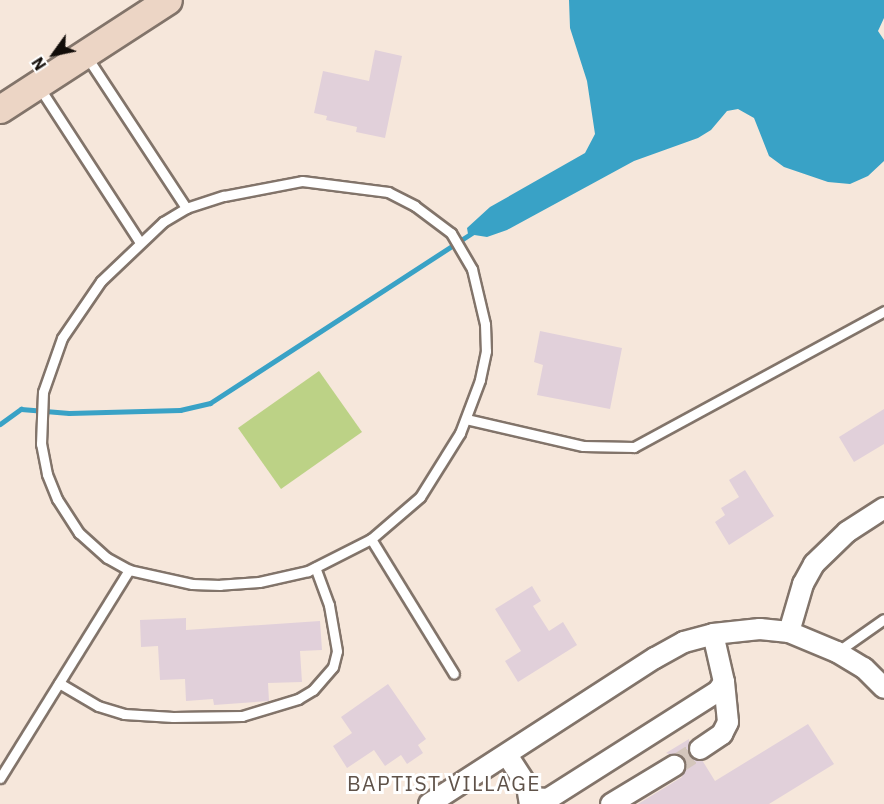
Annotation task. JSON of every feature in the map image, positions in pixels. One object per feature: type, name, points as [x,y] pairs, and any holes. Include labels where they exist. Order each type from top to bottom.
[{"type":"street","points":[[0,109],[166,1]]},
{"type":"street","points":[[789,632],[803,584],[814,564],[847,532],[884,508]]},
{"type":"street","points":[[429,804],[655,658],[684,642],[713,633],[760,629],[789,632],[837,652],[864,668],[884,688]]},
{"type":"street","points":[[700,749],[722,734],[728,722],[724,682],[713,633]]},
{"type":"street","points":[[507,755],[532,802],[548,799],[718,692],[724,682]]},
{"type":"street","points":[[611,804],[674,766]]},
{"type":"lane","points":[[86,55],[186,208]]},
{"type":"lane","points":[[38,85],[139,241]]},
{"type":"lane","points":[[302,182],[342,184],[388,192],[451,233],[476,280],[485,324],[482,370],[466,418],[439,471],[420,497],[371,539],[315,567],[259,582],[220,585],[192,584],[129,570],[107,558],[80,533],[62,508],[47,474],[42,421],[43,392],[62,338],[101,281],[139,241],[186,208],[268,185],[302,182]]},
{"type":"lane","points":[[466,418],[583,446],[634,447],[884,311]]},
{"type":"lane","points":[[371,539],[454,674]]},
{"type":"lane","points":[[59,683],[98,706],[124,714],[173,717],[242,716],[298,699],[313,690],[333,667],[337,651],[329,604],[315,567]]},
{"type":"lane","points":[[0,778],[129,570]]},
{"type":"lane","points":[[837,652],[884,619]]},
{"type":"green space","points":[[319,371],[362,432],[281,489],[238,428]]},
{"type":"water","points":[[569,0],[884,0],[884,18],[878,31],[884,40],[884,161],[868,176],[850,184],[828,182],[784,167],[769,156],[754,118],[738,109],[727,111],[711,130],[698,138],[634,161],[507,230],[487,237],[468,234],[467,228],[490,207],[585,153],[595,134],[587,81],[570,28]]},
{"type":"building","points":[[375,50],[402,56],[385,138],[356,132],[357,127],[326,120],[327,116],[314,113],[323,71],[369,81]]},
{"type":"building","points":[[540,331],[622,348],[610,409],[537,395],[543,365],[534,362]]},
{"type":"building","points":[[884,409],[884,444],[854,462],[839,437]]},
{"type":"building","points":[[745,470],[774,516],[729,545],[715,522],[725,515],[721,508],[739,497],[729,480]]},
{"type":"building","points":[[532,586],[541,601],[533,606],[549,631],[563,622],[577,645],[518,682],[505,661],[521,651],[495,609]]},
{"type":"building","points":[[186,618],[186,630],[320,621],[322,650],[300,651],[302,682],[268,683],[269,701],[214,705],[213,699],[186,701],[185,679],[160,680],[158,646],[141,647],[140,620]]},
{"type":"building","points":[[388,684],[426,739],[418,745],[423,753],[407,764],[401,755],[385,766],[374,750],[347,768],[333,746],[352,733],[341,717]]},
{"type":"building","points":[[808,724],[834,764],[769,804],[638,804],[682,777],[684,759],[666,753],[689,739],[690,755],[702,760],[715,781]]},
{"type":"waterway","points":[[0,424],[21,409],[69,413],[180,410],[210,403],[473,232]]},
{"type":"tunnel","points":[[674,766],[700,749]]},
{"type":"district","name":"BAPTIST VILLAGE","points":[[444,783]]}]
